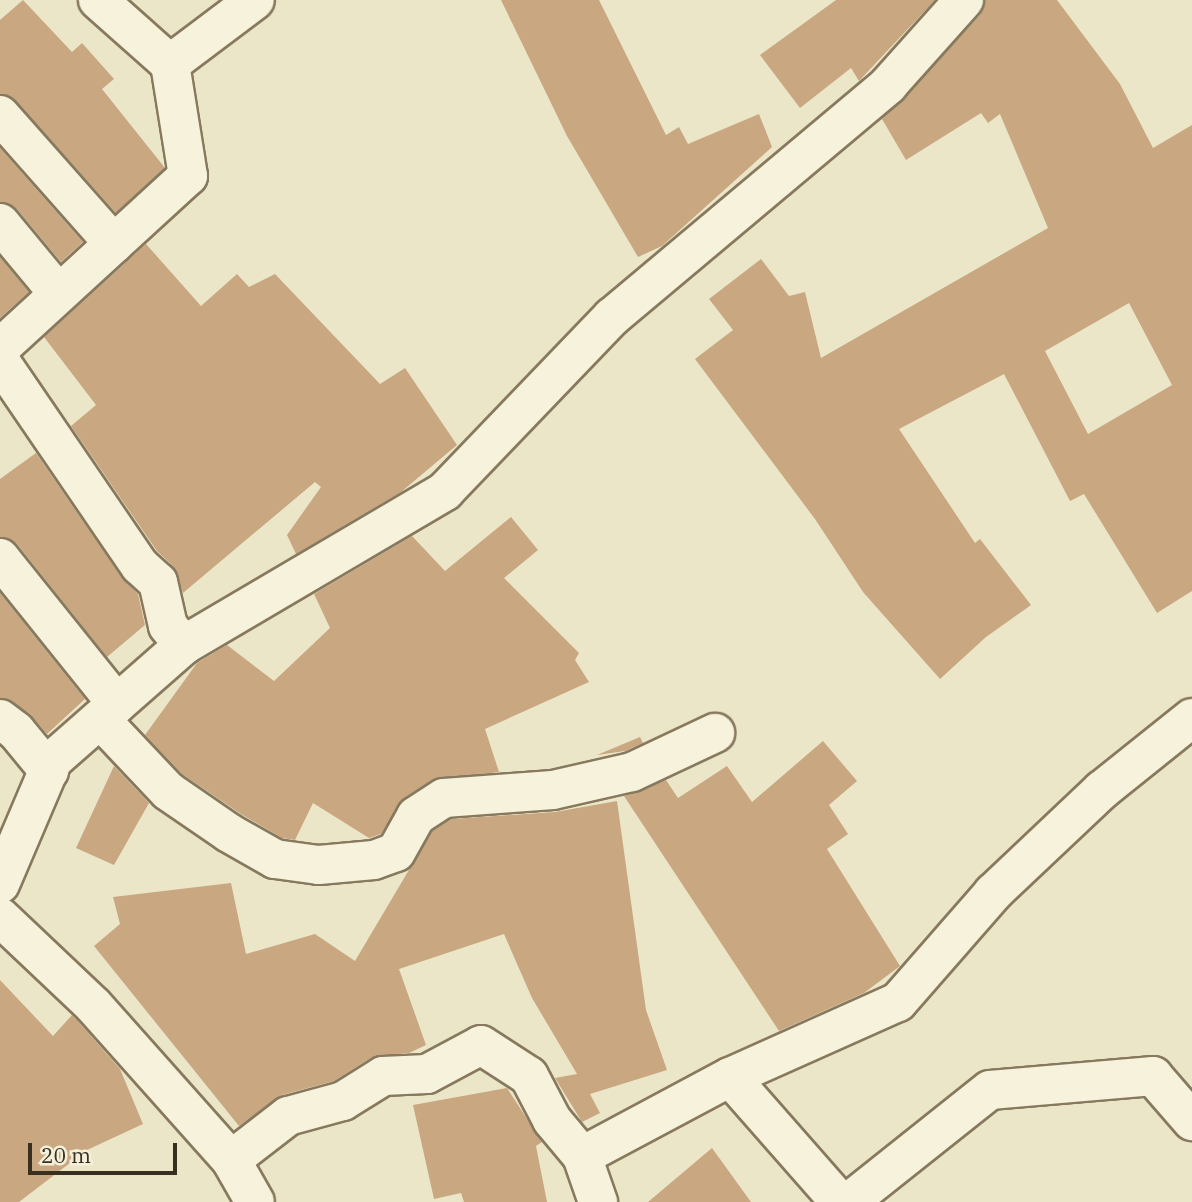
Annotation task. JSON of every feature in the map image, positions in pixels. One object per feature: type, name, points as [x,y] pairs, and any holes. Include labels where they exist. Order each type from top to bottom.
[{"type":"street","points":[[0,348],[188,176],[170,64],[99,0]]},
{"type":"street","points":[[170,64],[255,0]]},
{"type":"street","points":[[0,884],[53,760],[184,645],[446,491],[612,317],[888,85],[964,0]]},
{"type":"street","points":[[0,115],[114,244]]},
{"type":"street","points":[[0,223],[59,294]]},
{"type":"street","points":[[0,361],[140,566],[158,582],[168,626],[184,645]]},
{"type":"street","points":[[0,558],[108,712],[168,791],[229,833],[275,859],[319,865],[373,860],[396,852],[416,816],[444,798],[553,790],[632,772],[715,733]]},
{"type":"street","points":[[582,1156],[730,1077],[898,1002],[993,893],[1102,790],[1192,718]]},
{"type":"street","points":[[0,719],[16,731],[49,771]]},
{"type":"street","points":[[0,916],[93,1005],[231,1160],[255,1202]]},
{"type":"street","points":[[231,1160],[288,1116],[343,1101],[383,1076],[427,1073],[481,1045],[529,1076],[552,1120],[582,1156],[598,1202]]},
{"type":"street","points":[[849,1202],[990,1090],[1153,1076],[1192,1122]]},
{"type":"street","points":[[730,1077],[840,1202]]},
{"type":"building","points":[[23,0],[72,52],[82,43],[114,79],[102,89],[165,168],[116,213],[16,101],[0,94],[0,20]]},
{"type":"building","points":[[501,0],[599,0],[666,135],[679,127],[688,144],[759,114],[772,147],[662,246],[638,257],[567,136]]},
{"type":"building","points":[[836,0],[935,0],[859,81],[851,68],[800,108],[760,55]]},
{"type":"building","points":[[985,0],[1057,0],[1120,84],[1153,148],[1192,125],[1192,591],[1157,613],[1084,494],[1070,501],[1004,374],[899,429],[975,543],[980,539],[1031,605],[986,637],[940,679],[863,592],[815,519],[695,359],[733,330],[709,299],[761,259],[789,296],[805,292],[821,358],[1048,228],[1000,114],[988,123],[981,113],[906,160],[882,119],[980,15]],"holes":[[[1129,303],[1172,385],[1088,434],[1045,351]]]},
{"type":"building","points":[[0,148],[83,242],[61,262],[17,209],[0,202]]},
{"type":"building","points":[[146,244],[201,306],[237,274],[249,287],[275,274],[380,384],[405,368],[457,445],[401,492],[296,554],[287,535],[321,487],[315,482],[183,593],[173,566],[157,551],[71,426],[96,405],[44,337]]},
{"type":"building","points":[[0,257],[29,292],[0,318]]},
{"type":"building","points":[[36,453],[122,578],[138,594],[145,625],[107,657],[17,544],[0,537],[0,479]]},
{"type":"building","points":[[511,517],[538,550],[504,578],[579,653],[575,660],[589,682],[485,729],[499,772],[432,780],[404,798],[381,834],[369,838],[313,803],[295,840],[282,838],[182,774],[145,735],[197,663],[227,645],[274,681],[330,628],[314,594],[412,536],[445,571]]},
{"type":"building","points":[[0,593],[85,699],[47,734],[29,713],[0,698]]},
{"type":"building","points":[[640,737],[643,743],[625,751],[597,755]]},
{"type":"building","points":[[823,741],[857,781],[829,805],[848,834],[827,849],[900,966],[864,993],[779,1031],[624,796],[666,780],[678,798],[727,766],[752,802]]},
{"type":"building","points":[[114,766],[149,803],[114,865],[76,848]]},
{"type":"building","points":[[617,801],[646,1010],[667,1070],[590,1094],[600,1113],[582,1122],[555,1078],[577,1074],[532,998],[504,934],[399,969],[426,1045],[409,1053],[372,1057],[334,1081],[282,1095],[239,1126],[94,946],[120,924],[113,897],[231,883],[246,954],[315,934],[355,961],[432,831],[451,819],[555,812]]},
{"type":"building","points":[[0,980],[53,1036],[72,1015],[77,1020],[120,1069],[143,1124],[87,1150],[19,1202],[0,1202]]},
{"type":"building","points":[[507,1088],[542,1142],[536,1146],[547,1202],[464,1202],[461,1193],[434,1199],[413,1105]]},
{"type":"building","points":[[712,1148],[751,1202],[648,1202]]}]
